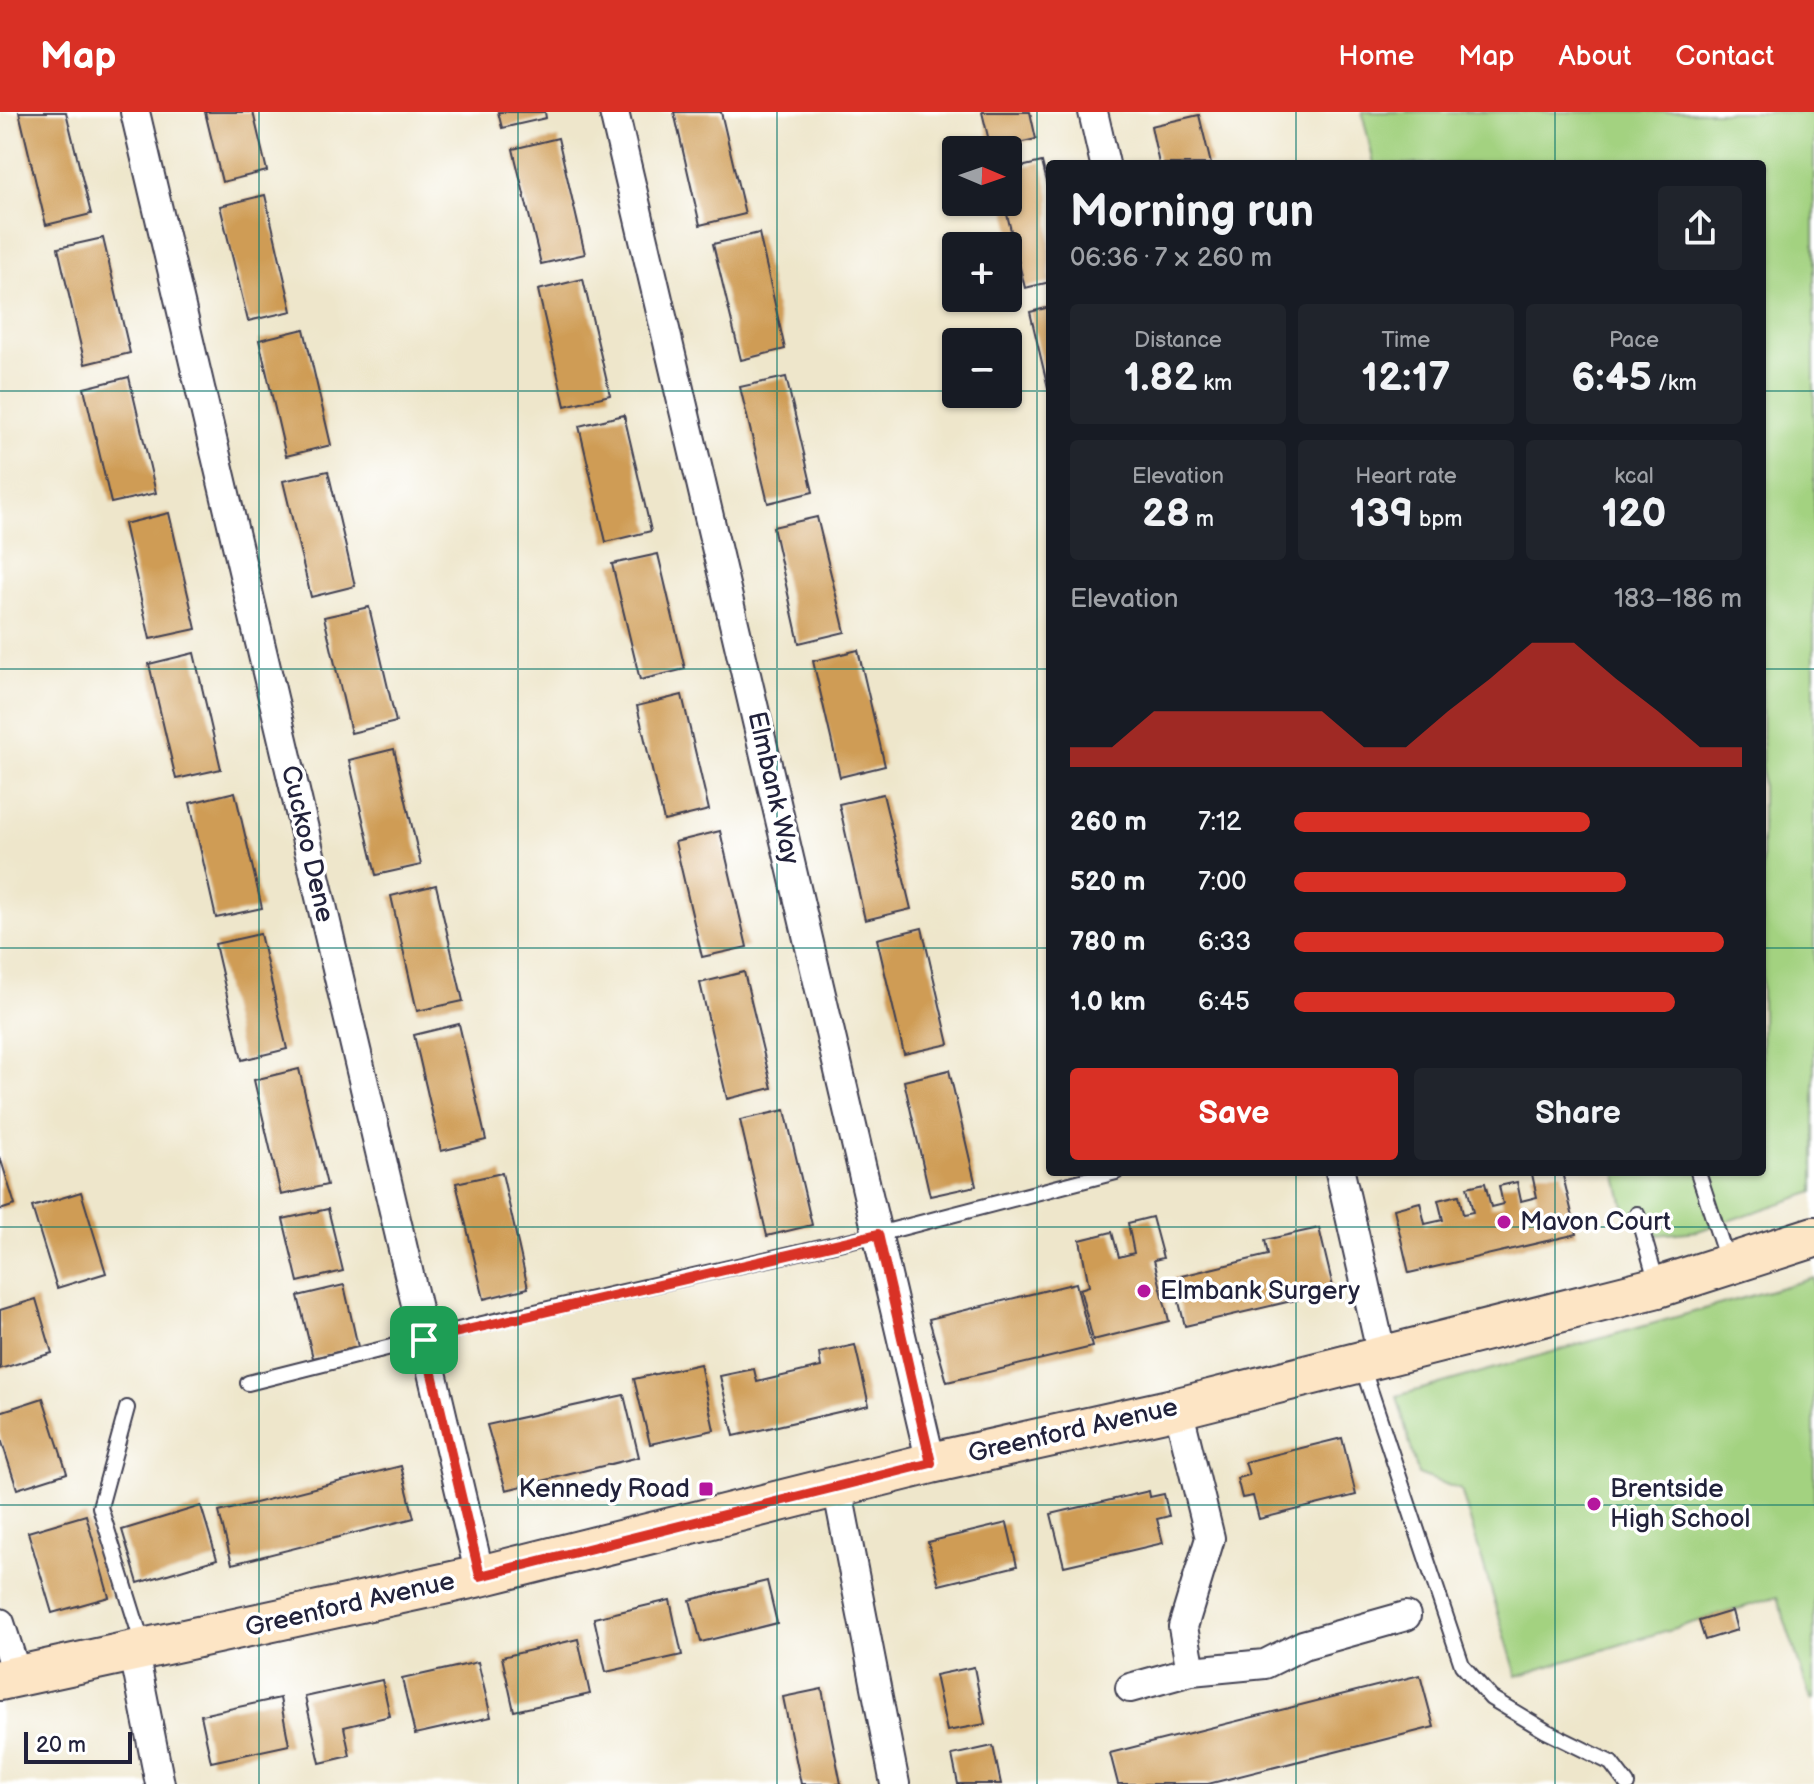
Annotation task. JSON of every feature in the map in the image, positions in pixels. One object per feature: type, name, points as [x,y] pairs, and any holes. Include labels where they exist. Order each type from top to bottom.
[{"type":"street","name":"Cuckoo Dene","points":[[135,112],[480,1576]]},
{"type":"street","name":"Elmbank Way","points":[[614,112],[931,1463]]},
{"type":"street","points":[[1093,112],[1104,160]]},
{"type":"street","points":[[1341,1176],[1371,1359]]},
{"type":"street","name":"Greenford Avenue","points":[[9,1678],[480,1576],[931,1463],[1178,1408],[1658,1287],[1814,1237]]},
{"type":"street","points":[[1178,1408],[1210,1538],[1183,1627],[1191,1671]]},
{"type":"street","points":[[837,1487],[895,1784]]},
{"type":"street","points":[[1130,1688],[1191,1671],[1265,1664],[1303,1645],[1406,1616]]},
{"type":"street","points":[[0,1623],[9,1678]]},
{"type":"street","points":[[140,1652],[160,1784]]},
{"type":"lane","points":[[248,1383],[878,1234],[1101,1176]]},
{"type":"lane","points":[[1699,1176],[1729,1263]]},
{"type":"lane","points":[[1637,1214],[1658,1287]]},
{"type":"lane","points":[[1371,1359],[1462,1665],[1491,1698],[1546,1731],[1611,1763],[1627,1784]]},
{"type":"lane","points":[[127,1408],[100,1507],[140,1652]]},
{"type":"green space","points":[[1362,112],[1814,112],[1814,1192],[1698,1231],[1657,1235],[1651,1212],[1626,1215],[1617,1176],[1766,1176],[1766,160],[1373,160]]},
{"type":"green space","name":"Brentside High School","points":[[1814,1278],[1814,1699],[1811,1700],[1777,1597],[1517,1676],[1461,1490],[1418,1474],[1397,1396]]},
{"type":"building","points":[[19,112],[66,112],[91,214],[46,225]]},
{"type":"building","points":[[205,112],[253,112],[267,171],[222,182]]},
{"type":"building","points":[[498,112],[545,112],[546,118],[502,128]]},
{"type":"building","points":[[674,112],[721,112],[745,214],[700,225]]},
{"type":"building","points":[[982,112],[1030,112],[1036,139],[1022,142],[1022,136],[988,136]]},
{"type":"building","points":[[1199,115],[1210,160],[1158,160],[1151,126]]},
{"type":"building","points":[[558,138],[585,254],[541,264],[513,149]]},
{"type":"building","points":[[1042,162],[1046,178],[1046,283],[1025,288],[1022,232],[1011,232],[1007,216],[1022,216],[1022,167]]},
{"type":"building","points":[[265,195],[292,311],[248,321],[220,206]]},
{"type":"building","points":[[759,233],[785,349],[741,360],[713,244]]},
{"type":"building","points":[[103,238],[130,353],[85,364],[58,248]]},
{"type":"building","points":[[583,279],[610,395],[565,406],[538,290]]},
{"type":"building","points":[[1046,308],[1046,379],[1030,312]]},
{"type":"building","points":[[304,329],[331,445],[286,456],[259,340]]},
{"type":"building","points":[[129,377],[156,493],[111,503],[84,388]]},
{"type":"building","points":[[786,377],[813,492],[768,503],[740,387]]},
{"type":"building","points":[[624,415],[651,531],[606,542],[579,426]]},
{"type":"building","points":[[328,471],[355,586],[311,597],[283,481]]},
{"type":"building","points":[[169,513],[196,629],[150,639],[124,524]]},
{"type":"building","points":[[817,517],[845,632],[799,643],[773,527]]},
{"type":"building","points":[[658,554],[685,669],[640,680],[612,564]]},
{"type":"building","points":[[369,607],[396,722],[351,733],[324,617]]},
{"type":"building","points":[[858,650],[885,766],[840,777],[813,661]]},
{"type":"building","points":[[194,653],[221,769],[176,779],[149,664]]},
{"type":"building","points":[[682,695],[709,810],[664,821],[637,706]]},
{"type":"building","points":[[394,749],[421,865],[376,875],[349,760]]},
{"type":"building","points":[[235,792],[262,908],[216,918],[190,803]]},
{"type":"building","points":[[883,794],[911,909],[865,920],[839,804]]},
{"type":"building","points":[[720,831],[747,947],[702,957],[675,842]]},
{"type":"building","points":[[436,885],[463,1001],[417,1011],[391,896]]},
{"type":"building","points":[[922,928],[949,1044],[904,1054],[877,939]]},
{"type":"building","points":[[260,934],[287,1049],[242,1060],[215,944]]},
{"type":"building","points":[[744,972],[772,1088],[727,1099],[700,983]]},
{"type":"building","points":[[459,1024],[486,1140],[441,1151],[414,1035]]},
{"type":"building","points":[[299,1069],[327,1185],[281,1195],[254,1080]]},
{"type":"building","points":[[949,1070],[976,1186],[930,1196],[904,1081]]},
{"type":"building","points":[[785,1110],[812,1225],[767,1236],[740,1120]]},
{"type":"building","points":[[0,1157],[15,1205],[0,1210]]},
{"type":"building","points":[[502,1173],[528,1288],[484,1299],[456,1183]]},
{"type":"building","name":"Mavon Court","points":[[1532,1176],[1563,1176],[1577,1234],[1409,1273],[1394,1209],[1420,1202],[1425,1224],[1443,1220],[1438,1200],[1459,1195],[1463,1214],[1473,1212],[1467,1187],[1485,1183],[1491,1207],[1503,1204],[1499,1186],[1517,1182],[1521,1201],[1537,1197]]},
{"type":"building","points":[[81,1192],[106,1273],[57,1288],[32,1207]]},
{"type":"building","points":[[328,1209],[343,1271],[298,1282],[283,1219]]},
{"type":"building","points":[[1152,1217],[1163,1258],[1154,1260],[1169,1321],[1093,1340],[1080,1289],[1089,1286],[1080,1240],[1112,1232],[1119,1257],[1134,1253],[1128,1223]]},
{"type":"building","points":[[1319,1228],[1334,1291],[1185,1326],[1173,1278],[1268,1255],[1265,1240]]},
{"type":"building","points":[[1076,1283],[1092,1347],[947,1382],[929,1319]]},
{"type":"building","points":[[344,1285],[358,1347],[313,1358],[298,1296]]},
{"type":"building","points":[[36,1299],[52,1353],[0,1369],[0,1310]]},
{"type":"building","points":[[855,1345],[869,1405],[734,1436],[720,1376],[754,1369],[757,1382],[821,1367],[819,1353]]},
{"type":"building","points":[[700,1364],[714,1430],[650,1444],[634,1379]]},
{"type":"building","points":[[624,1395],[639,1457],[506,1490],[487,1425]]},
{"type":"building","points":[[43,1398],[67,1473],[17,1489],[0,1436],[0,1412]]},
{"type":"building","points":[[1342,1438],[1356,1495],[1259,1519],[1253,1496],[1242,1498],[1237,1478],[1249,1475],[1245,1462]]},
{"type":"building","points":[[401,1466],[414,1518],[232,1564],[219,1512]]},
{"type":"building","points":[[1149,1491],[1150,1497],[1164,1494],[1169,1516],[1157,1519],[1163,1543],[1064,1566],[1051,1514]]},
{"type":"building","points":[[201,1506],[217,1559],[138,1583],[122,1530]]},
{"type":"building","points":[[86,1515],[109,1597],[52,1613],[28,1532]]},
{"type":"building","points":[[1007,1523],[1017,1566],[939,1585],[928,1542]]},
{"type":"building","points":[[767,1581],[777,1623],[701,1642],[690,1600]]},
{"type":"building","points":[[670,1600],[682,1655],[606,1672],[594,1618]]},
{"type":"building","points":[[1732,1611],[1737,1630],[1705,1640],[1699,1621]]},
{"type":"building","points":[[578,1639],[590,1694],[514,1711],[502,1657]]},
{"type":"building","points":[[478,1662],[491,1717],[415,1734],[402,1679]]},
{"type":"building","points":[[974,1667],[985,1724],[947,1731],[935,1675]]},
{"type":"building","points":[[1420,1675],[1434,1727],[1208,1784],[1118,1784],[1110,1753]]},
{"type":"building","points":[[382,1680],[390,1716],[344,1727],[350,1756],[320,1763],[305,1697]]},
{"type":"building","points":[[822,1689],[841,1784],[801,1784],[783,1697]]},
{"type":"building","points":[[280,1698],[289,1745],[211,1762],[201,1715]]},
{"type":"building","points":[[993,1746],[1001,1784],[958,1784],[952,1755]]},
{"type":"place","name":"Mavon Court","points":[[1504,1222]]},
{"type":"place","name":"Elmbank Surgery","points":[[1144,1291]]},
{"type":"place","name":"Kennedy Road","points":[[706,1489]]},
{"type":"place","name":"Brentside High School","points":[[1594,1504]]},
{"type":"route","points":[[878,1234],[931,1463],[480,1576],[424,1340],[878,1234]]}]
